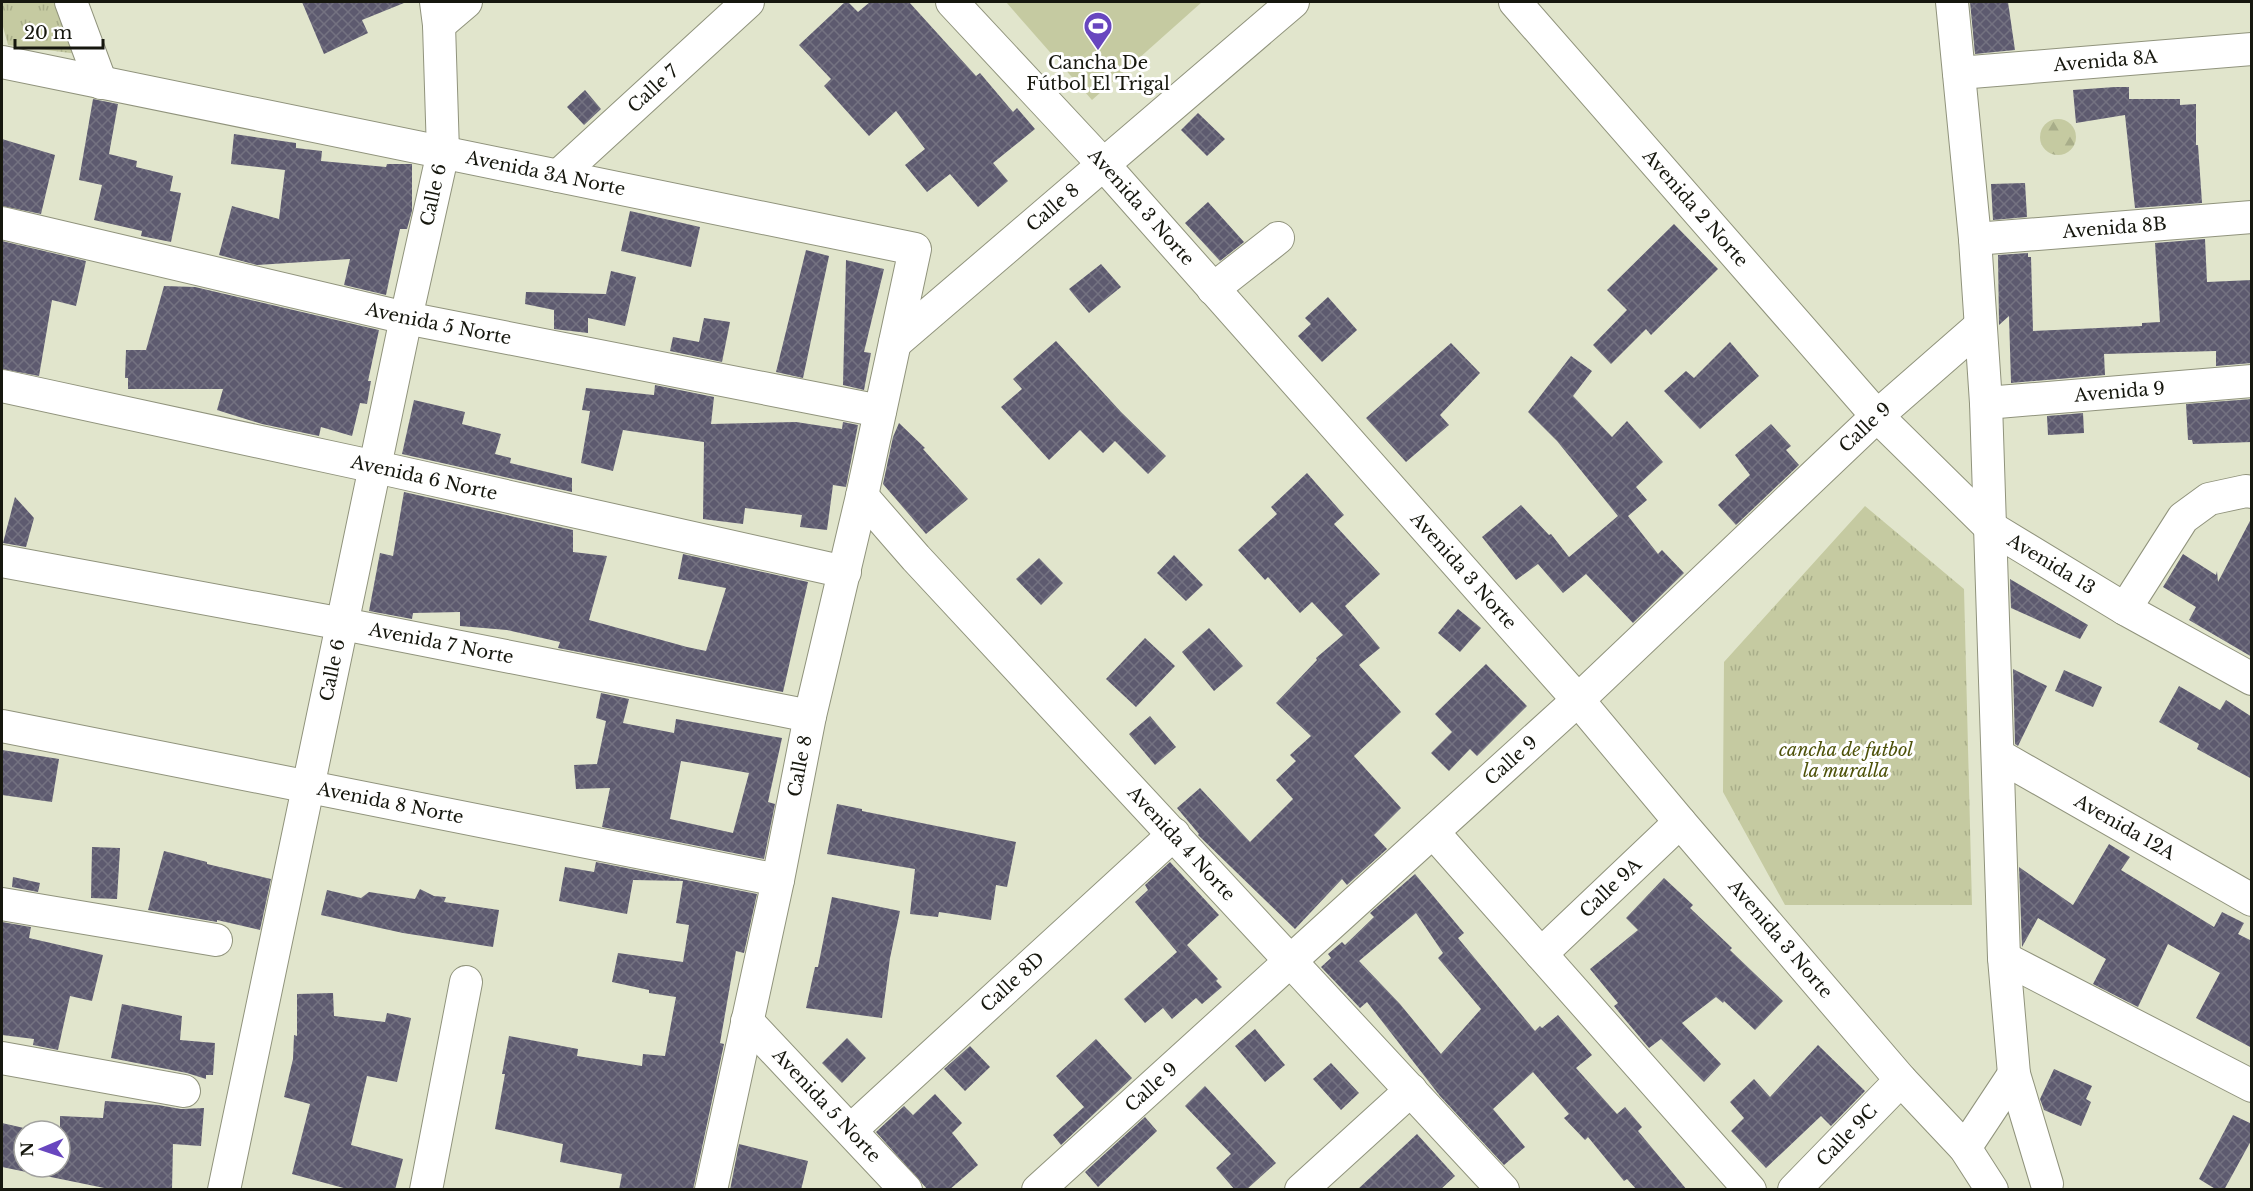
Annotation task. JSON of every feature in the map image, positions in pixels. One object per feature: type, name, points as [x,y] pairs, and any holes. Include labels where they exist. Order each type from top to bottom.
[{"type":"street","points":[[71,2],[101,83]]},
{"type":"street","points":[[442,152],[437,13],[466,2]]},
{"type":"street","name":"Calle 7","points":[[558,176],[748,2]]},
{"type":"street","name":"Avenida 3 Norte","points":[[952,2],[1104,164],[1578,700],[1901,1080],[1965,1148],[1992,1190]]},
{"type":"street","name":"Calle 8","points":[[895,343],[1293,2]]},
{"type":"street","name":"Avenida 2 Norte","points":[[1515,2],[1877,416]]},
{"type":"street","points":[[1952,2],[1975,239],[1986,403],[2004,958],[2014,1074],[2049,1188]]},
{"type":"street","name":"Avenida 8A","points":[[1959,74],[2252,49]]},
{"type":"street","name":"Avenida 3A Norte","points":[[2,62],[915,249]]},
{"type":"street","name":"Calle 6","points":[[224,1190],[442,152]]},
{"type":"street","name":"Avenida 8B","points":[[1975,239],[2252,217]]},
{"type":"street","name":"Avenida 5 Norte","points":[[2,223],[406,318],[880,411]]},
{"type":"street","points":[[1213,289],[1278,238]]},
{"type":"street","name":"Calle 8","points":[[711,1190],[778,880],[810,716],[845,572],[915,249]]},
{"type":"street","name":"Calle 9","points":[[1038,1190],[1578,700],[1877,416],[1980,326]]},
{"type":"street","name":"Avenida 9","points":[[1986,403],[2252,381]]},
{"type":"street","name":"Avenida 6 Norte","points":[[2,386],[845,572]]},
{"type":"street","name":"Avenida 13","points":[[1877,416],[1990,527],[2125,609],[2252,680]]},
{"type":"street","points":[[2125,609],[2183,518],[2209,499],[2246,491],[2252,492]]},
{"type":"street","name":"Avenida 4 Norte","points":[[862,496],[916,558],[1503,1190]]},
{"type":"street","name":"Avenida 7 Norte","points":[[2,561],[343,624],[810,716]]},
{"type":"street","name":"Avenida 8 Norte","points":[[2,726],[778,880]]},
{"type":"street","name":"Avenida 12A","points":[[1998,755],[2252,900]]},
{"type":"street","name":"Calle 9A","points":[[1541,954],[1680,822]]},
{"type":"street","points":[[1433,832],[1750,1190]]},
{"type":"street","name":"Calle 8D","points":[[851,1130],[1174,834]]},
{"type":"street","points":[[2,904],[216,940]]},
{"type":"street","points":[[2004,958],[2252,1086]]},
{"type":"street","points":[[426,1190],[466,982]]},
{"type":"street","name":"Avenida 5 Norte","points":[[747,1021],[906,1190]]},
{"type":"street","points":[[2,1058],[183,1091]]},
{"type":"street","points":[[1965,1148],[2014,1074]]},
{"type":"street","name":"Calle 9C","points":[[1794,1190],[1901,1080]]},
{"type":"street","points":[[1301,1190],[1411,1090]]},
{"type":"green space","points":[[2,2],[58,2],[78,54],[8,45],[2,23]]},
{"type":"green space","name":"Cancha De Fútbol El Trigal","points":[[1006,2],[1202,2],[1092,100]]},
{"type":"green space","points":[[2058,119],[2070,125],[2076,137],[2070,149],[2058,155],[2046,149],[2040,137],[2046,125]]},
{"type":"green space","name":"cancha de futbol la muralla","points":[[1865,506],[1964,589],[1972,905],[1785,905],[1723,792],[1724,662]]},
{"type":"building","points":[[302,2],[404,3],[362,20],[368,33],[324,54]]},
{"type":"building","points":[[845,2],[848,2],[858,12],[870,2],[909,2],[976,76],[980,73],[1013,112],[1017,108],[1035,129],[993,163],[1008,181],[978,207],[950,174],[927,192],[905,165],[925,149],[896,111],[869,136],[824,86],[831,79],[799,45]]},
{"type":"building","points":[[1970,2],[2008,2],[2015,50],[1975,54]]},
{"type":"building","points":[[2129,87],[2129,99],[2180,99],[2180,105],[2196,104],[2196,145],[2198,145],[2202,203],[2135,208],[2125,115],[2076,123],[2073,90]]},
{"type":"building","points":[[585,90],[601,109],[584,125],[567,107]]},
{"type":"building","points":[[93,99],[118,104],[109,154],[137,161],[136,167],[173,176],[170,191],[181,193],[171,242],[141,236],[142,231],[94,220],[102,185],[79,180]]},
{"type":"building","points":[[1198,113],[1225,139],[1207,156],[1181,130]]},
{"type":"building","points":[[234,134],[296,143],[296,148],[322,151],[321,161],[386,167],[387,164],[412,164],[412,211],[407,229],[400,229],[386,295],[344,285],[350,259],[257,265],[219,255],[232,206],[279,219],[285,170],[231,164]]},
{"type":"building","points":[[2,139],[55,155],[41,214],[2,206]]},
{"type":"building","points":[[2025,183],[2027,217],[1993,220],[1991,184]]},
{"type":"building","points":[[1208,202],[1244,242],[1220,261],[1185,223]]},
{"type":"building","points":[[630,211],[700,227],[691,267],[621,251]]},
{"type":"building","points":[[1674,224],[1718,269],[1651,335],[1646,329],[1611,364],[1593,345],[1627,310],[1607,290]]},
{"type":"building","points":[[2205,239],[2207,282],[2252,280],[2252,363],[2216,366],[2216,351],[2104,354],[2105,375],[2011,383],[2009,316],[1999,325],[1998,255],[2028,253],[2028,257],[2031,257],[2033,331],[2142,326],[2142,323],[2160,322],[2155,243]]},
{"type":"building","points":[[2,241],[86,261],[76,306],[52,300],[39,376],[2,369]]},
{"type":"building","points":[[806,250],[829,256],[803,378],[776,372]]},
{"type":"building","points":[[846,260],[884,269],[864,352],[871,353],[864,390],[843,385]]},
{"type":"building","points":[[1101,264],[1121,287],[1089,313],[1069,289]]},
{"type":"building","points":[[611,271],[636,277],[625,326],[588,318],[588,333],[554,329],[554,310],[525,304],[526,292],[606,294]]},
{"type":"building","points":[[164,286],[195,287],[379,330],[368,381],[371,381],[367,404],[360,403],[352,436],[321,427],[319,436],[262,424],[217,410],[223,389],[128,389],[128,378],[125,378],[126,350],[146,350]]},
{"type":"building","points":[[1328,297],[1357,330],[1322,362],[1298,336],[1311,324],[1305,318]]},
{"type":"building","points":[[704,318],[730,322],[722,362],[670,351],[673,337],[699,342]]},
{"type":"building","points":[[1056,341],[1121,412],[1166,456],[1148,474],[1115,441],[1103,453],[1080,430],[1049,460],[1001,407],[1022,389],[1013,379]]},
{"type":"building","points":[[1730,342],[1759,376],[1700,429],[1664,391],[1686,371],[1694,378]]},
{"type":"building","points":[[1451,343],[1480,373],[1440,415],[1449,425],[1406,462],[1366,418]]},
{"type":"building","points":[[1571,356],[1592,371],[1573,396],[1612,437],[1627,421],[1663,462],[1636,487],[1647,500],[1628,516],[1658,554],[1662,550],[1684,573],[1633,623],[1586,574],[1563,593],[1538,564],[1516,580],[1482,537],[1521,505],[1549,535],[1551,534],[1569,557],[1618,516],[1557,441],[1528,412]]},
{"type":"building","points":[[655,385],[714,397],[711,424],[796,422],[842,429],[843,422],[858,425],[846,487],[833,485],[827,530],[800,527],[802,515],[745,508],[743,524],[703,519],[704,442],[623,430],[613,471],[581,463],[590,411],[582,410],[586,388],[654,395]]},
{"type":"building","points":[[2252,399],[2252,442],[2193,444],[2192,440],[2188,440],[2186,404]]},
{"type":"building","points":[[414,400],[465,412],[462,424],[501,434],[495,454],[511,458],[510,463],[572,478],[572,492],[402,454]]},
{"type":"building","points":[[2083,413],[2084,433],[2048,435],[2047,416]]},
{"type":"building","points":[[899,423],[925,448],[923,449],[968,499],[926,534],[883,484],[893,437]]},
{"type":"building","points":[[1771,424],[1791,446],[1786,450],[1799,465],[1736,525],[1718,505],[1750,475],[1735,455]]},
{"type":"building","points":[[1307,473],[1344,515],[1334,524],[1380,574],[1345,606],[1380,648],[1359,665],[1401,712],[1354,756],[1401,808],[1374,835],[1387,849],[1347,885],[1342,879],[1295,929],[1198,835],[1177,808],[1200,788],[1250,842],[1293,799],[1276,780],[1296,761],[1290,755],[1311,736],[1276,703],[1317,660],[1316,658],[1343,635],[1312,602],[1300,613],[1268,577],[1265,580],[1238,550],[1277,514],[1271,507]]},
{"type":"building","points":[[404,492],[573,530],[573,552],[607,556],[589,620],[687,647],[706,651],[726,588],[678,579],[683,554],[808,582],[783,692],[558,648],[560,642],[507,630],[460,626],[460,612],[413,613],[412,619],[369,611],[380,553],[393,556]]},
{"type":"building","points":[[15,497],[34,518],[26,547],[3,543]]},
{"type":"building","points":[[2252,517],[2252,657],[2189,620],[2196,607],[2163,587],[2183,554],[2216,575],[2217,571],[2218,582]]},
{"type":"building","points":[[1174,555],[1203,585],[1186,601],[1157,573]]},
{"type":"building","points":[[1039,558],[1063,583],[1041,605],[1016,579]]},
{"type":"building","points":[[2010,579],[2088,625],[2080,639],[2011,608]]},
{"type":"building","points":[[1458,609],[1481,628],[1460,652],[1438,633]]},
{"type":"building","points":[[1209,628],[1243,666],[1214,691],[1182,652]]},
{"type":"building","points":[[1145,638],[1175,666],[1136,707],[1106,679]]},
{"type":"building","points":[[1486,664],[1527,706],[1477,756],[1470,749],[1449,771],[1431,753],[1452,732],[1435,714]]},
{"type":"building","points":[[2013,669],[2047,686],[2018,746],[2015,744]]},
{"type":"building","points":[[2064,670],[2102,687],[2093,707],[2055,691]]},
{"type":"building","points":[[2179,686],[2220,710],[2226,700],[2252,717],[2252,779],[2197,749],[2199,744],[2159,722]]},
{"type":"building","points":[[601,693],[629,699],[623,723],[674,733],[676,719],[782,738],[768,802],[775,804],[764,859],[602,827],[610,788],[576,789],[574,765],[597,764],[606,721],[596,718]],"holes":[[[681,761],[749,773],[733,833],[670,819]]]},
{"type":"building","points":[[1150,716],[1176,747],[1155,765],[1129,734]]},
{"type":"building","points":[[2,750],[59,759],[52,802],[2,795]]},
{"type":"building","points":[[837,804],[1016,842],[1007,887],[996,885],[991,920],[939,912],[938,917],[910,914],[915,869],[827,854]]},
{"type":"building","points":[[2109,844],[2130,857],[2121,870],[2214,927],[2222,912],[2244,923],[2238,934],[2252,941],[2252,1048],[2196,1018],[2220,973],[2168,944],[2138,1007],[2093,984],[2106,959],[2038,918],[2022,947],[2019,867],[2073,905]]},
{"type":"building","points":[[92,847],[120,848],[117,899],[91,898]]},
{"type":"building","points":[[164,851],[271,879],[260,930],[217,920],[217,922],[148,910]]},
{"type":"building","points":[[596,862],[757,894],[744,953],[736,951],[720,1043],[724,1044],[693,1190],[619,1190],[622,1174],[560,1162],[563,1144],[495,1129],[509,1036],[578,1049],[577,1056],[642,1066],[643,1054],[665,1056],[676,997],[649,993],[649,990],[612,982],[618,953],[683,962],[689,925],[676,923],[683,881],[633,880],[627,914],[559,901],[565,867],[594,872]]},
{"type":"building","points":[[1170,862],[1219,915],[1187,945],[1218,979],[1216,981],[1222,987],[1202,1004],[1196,998],[1172,1019],[1163,1008],[1145,1023],[1124,999],[1177,952],[1135,902],[1148,890],[1145,885]]},
{"type":"building","points":[[1415,874],[1464,933],[1458,938],[1535,1031],[1558,1015],[1592,1055],[1576,1068],[1617,1114],[1625,1107],[1642,1127],[1638,1131],[1687,1190],[1637,1190],[1627,1179],[1624,1181],[1588,1137],[1585,1140],[1564,1118],[1569,1114],[1533,1072],[1493,1109],[1525,1147],[1504,1165],[1440,1096],[1367,1002],[1360,1008],[1321,967],[1331,958],[1328,954],[1342,942],[1345,945],[1374,917],[1370,913]],"holes":[[[1416,913],[1443,953],[1438,958],[1481,1009],[1441,1054],[1400,1004],[1359,961]]]},
{"type":"building","points":[[13,877],[40,883],[38,892],[12,887]]},
{"type":"building","points":[[1664,878],[1693,905],[1690,908],[1732,948],[1730,950],[1783,1001],[1755,1030],[1724,1001],[1723,1003],[1716,997],[1682,1023],[1721,1064],[1704,1082],[1661,1039],[1649,1048],[1614,1006],[1618,1003],[1590,969],[1638,930],[1626,918]]},
{"type":"building","points":[[420,889],[434,896],[446,897],[444,902],[499,910],[493,947],[403,933],[321,915],[327,890],[361,898],[369,892],[415,899]]},
{"type":"building","points":[[832,897],[900,911],[890,958],[882,1018],[806,1008],[815,967],[818,967]]},
{"type":"building","points":[[2,922],[31,927],[29,938],[103,955],[92,1001],[70,996],[58,1050],[33,1045],[34,1039],[2,1035]]},
{"type":"building","points":[[333,993],[334,1016],[385,1022],[387,1013],[411,1018],[397,1082],[367,1076],[351,1145],[403,1159],[395,1190],[351,1190],[292,1174],[310,1104],[284,1097],[293,1059],[294,1035],[297,1036],[297,994]]},
{"type":"building","points":[[122,1004],[182,1016],[180,1040],[215,1043],[213,1075],[206,1075],[206,1079],[111,1058]]},
{"type":"building","points":[[1255,1029],[1285,1065],[1265,1082],[1235,1046]]},
{"type":"building","points":[[847,1038],[866,1058],[842,1083],[822,1063]]},
{"type":"building","points":[[1096,1039],[1132,1078],[1061,1145],[1053,1135],[1084,1107],[1056,1076]]},
{"type":"building","points":[[1818,1045],[1865,1091],[1831,1126],[1821,1116],[1766,1168],[1731,1131],[1744,1118],[1730,1102],[1754,1079],[1770,1097]]},
{"type":"building","points":[[970,1046],[990,1067],[965,1091],[944,1069]]},
{"type":"building","points":[[1331,1063],[1359,1093],[1341,1110],[1313,1079]]},
{"type":"building","points":[[2054,1069],[2092,1086],[2086,1099],[2091,1102],[2081,1126],[2044,1110],[2040,1099]]},
{"type":"building","points":[[1205,1086],[1276,1163],[1246,1190],[1235,1190],[1216,1168],[1231,1154],[1185,1106]]},
{"type":"building","points":[[935,1094],[962,1123],[952,1133],[978,1165],[949,1190],[928,1190],[876,1132],[904,1106],[913,1115]]},
{"type":"building","points":[[105,1101],[181,1109],[204,1108],[201,1146],[173,1144],[172,1190],[114,1190],[60,1179],[72,1179],[72,1119],[60,1119],[60,1116],[103,1118]]},
{"type":"building","points":[[2233,1115],[2252,1124],[2252,1139],[2224,1190],[2217,1190],[2199,1179]]},
{"type":"building","points":[[1145,1117],[1157,1131],[1098,1187],[1085,1172]]},
{"type":"building","points":[[2,1123],[12,1125],[12,1169],[2,1167]]},
{"type":"building","points":[[1417,1134],[1455,1176],[1440,1190],[1357,1190]]},
{"type":"building","points":[[739,1144],[808,1161],[801,1190],[730,1190]]},
{"type":"place","name":"Cancha De Fútbol El Trigal","points":[[1098,52]]}]
